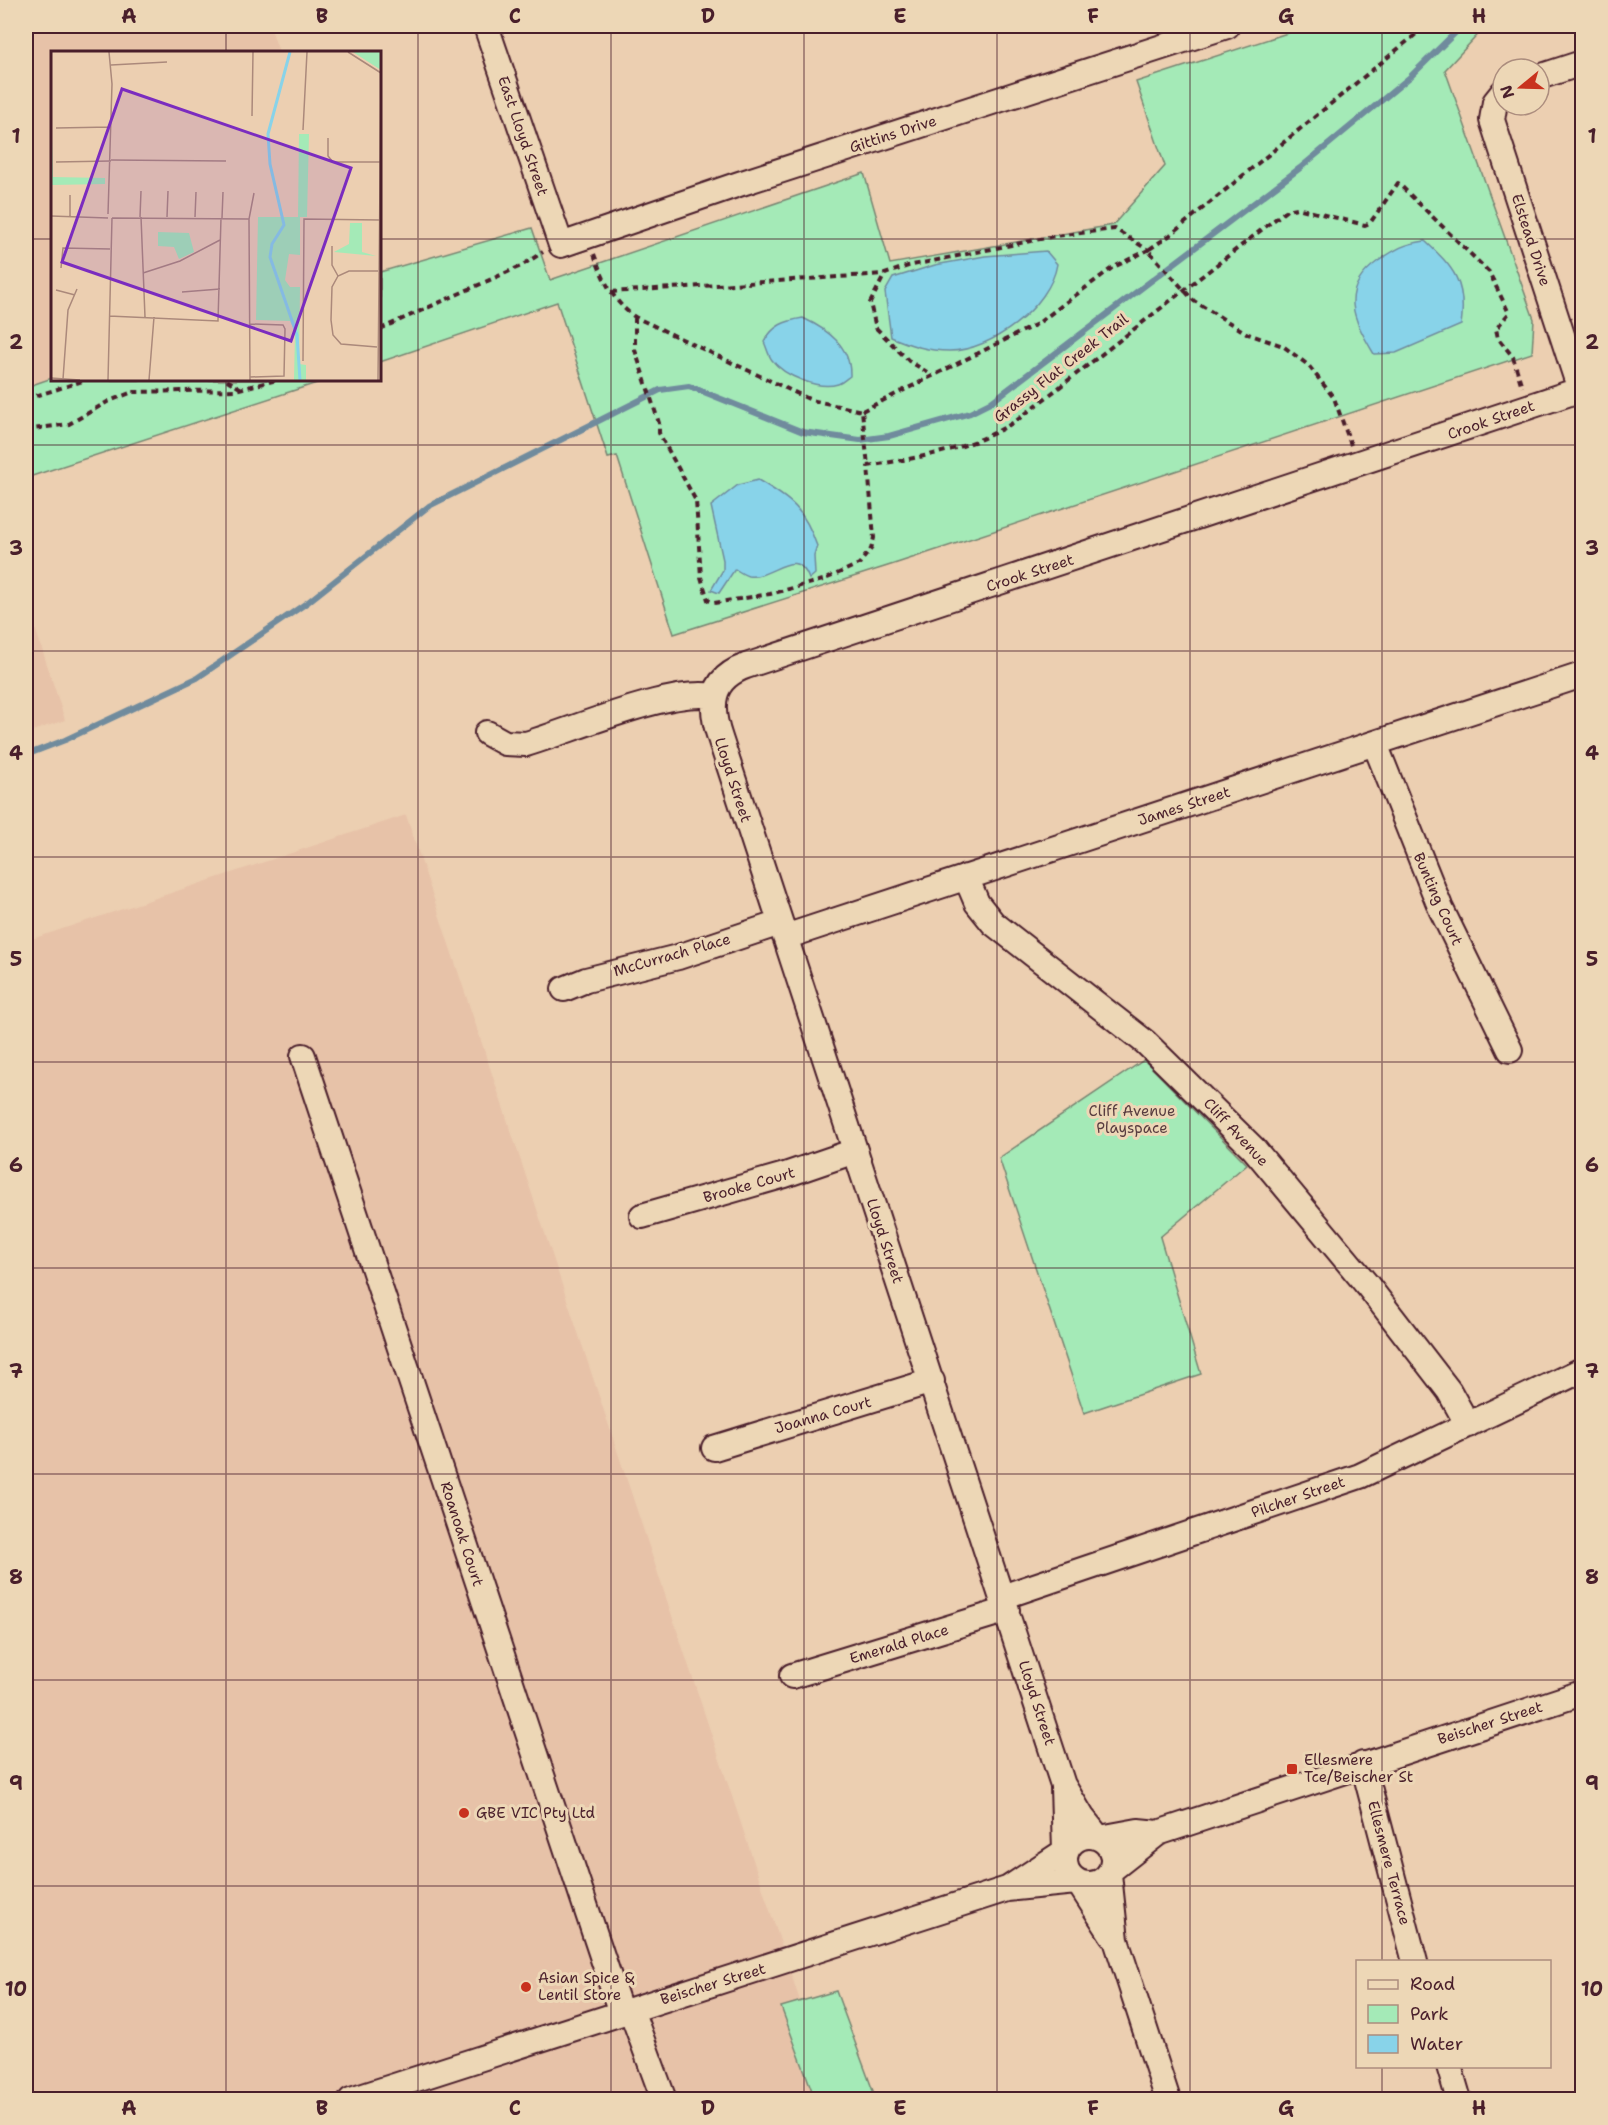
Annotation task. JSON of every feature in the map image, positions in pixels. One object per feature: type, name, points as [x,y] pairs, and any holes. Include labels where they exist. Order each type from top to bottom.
[{"type":"street","name":"East Lloyd Street","points":[[486,26],[561,245]]},
{"type":"street","name":"Gittins Drive","points":[[561,245],[739,184],[1227,26]]},
{"type":"street","points":[[1551,73],[1582,63]]},
{"type":"street","name":"Elstead Drive","points":[[1492,117],[1581,390]]},
{"type":"street","name":"Crook Street","points":[[713,696],[720,682],[746,666],[1358,466],[1581,390]]},
{"type":"street","name":"James Street","points":[[783,930],[966,877],[1582,675]]},
{"type":"street","points":[[487,733],[505,743],[526,744],[666,699],[696,694],[713,696]]},
{"type":"street","name":"Lloyd Street","points":[[713,696],[716,726],[1063,1785],[1082,1817],[1099,1838]]},
{"type":"street","name":"Bunting Court","points":[[1375,744],[1441,909],[1510,1050]]},
{"type":"street","name":"Cliff Avenue","points":[[966,877],[977,903],[993,923],[1145,1042],[1254,1149],[1368,1286],[1449,1391],[1468,1425]]},
{"type":"street","name":"McCurrach Place","points":[[564,989],[586,980],[783,930]]},
{"type":"street","name":"Roanoak Court","points":[[303,1056],[626,2011],[664,2100]]},
{"type":"street","name":"Brooke Court","points":[[642,1216],[773,1179],[855,1151]]},
{"type":"street","name":"Pilcher Street","points":[[1004,1603],[1360,1476],[1582,1370]]},
{"type":"street","name":"Joanna Court","points":[[714,1448],[932,1381]]},
{"type":"street","name":"Emerald Place","points":[[792,1676],[1004,1603]]},
{"type":"street","name":"Beischer Street","points":[[1110,1872],[1158,1833],[1582,1693]]},
{"type":"street","name":"Ellesmere Terrace","points":[[1363,1764],[1414,1960]]},
{"type":"street","name":"Lloyd Street","points":[[1063,1785],[1065,1851]]},
{"type":"street","name":"Beischer Street","points":[[1099,1838],[1138,1831],[1158,1833]]},
{"type":"street","points":[[1116,1940],[1066,1869],[1065,1851],[1080,1837],[1099,1838],[1112,1852],[1110,1872],[1116,1940],[1168,2100]]},
{"type":"street","name":"Beischer Street","points":[[1007,1889],[1065,1851]]},
{"type":"street","points":[[1077,1882],[1098,1883],[1110,1872]]},
{"type":"street","name":"Beischer Street","points":[[351,2100],[1007,1889],[1077,1882]]},
{"type":"street","points":[[1449,2068],[1459,2100]]},
{"type":"path","points":[[587,236],[611,292],[635,317],[811,400],[862,411],[1037,324],[1112,268],[1148,250],[1169,236],[1415,35],[1423,26]]},
{"type":"path","name":"Grassy Flat Creek Trail","points":[[868,466],[951,452],[995,433],[1016,421],[1287,210],[1297,208],[1365,225],[1370,224],[1398,183],[1494,279],[1509,313],[1496,329],[1498,338],[1513,357],[1529,408]]},
{"type":"path","points":[[611,292],[885,274],[908,266],[1055,236],[1115,229],[1148,250],[1194,301],[1230,325],[1283,346],[1319,376],[1334,398],[1358,466]]},
{"type":"path","points":[[381,329],[561,245]]},
{"type":"path","points":[[885,274],[870,303],[876,328],[909,361],[932,375]]},
{"type":"path","points":[[635,317],[635,350],[659,423],[659,433],[696,501],[701,577],[704,594],[714,603],[804,586],[859,564],[871,549],[874,538],[862,411]]},
{"type":"path","points":[[26,399],[83,381]]},
{"type":"path","points":[[229,381],[241,389]]},
{"type":"path","points":[[26,430],[69,424],[109,401],[132,392],[241,389],[272,381]]},
{"type":"shaded area","points":[[26,26],[270,26],[279,51],[51,51],[51,378],[26,387]]},
{"type":"shaded area","points":[[26,600],[65,720],[26,733]]},
{"type":"shaded area","points":[[406,815],[800,2001],[836,1991],[876,2099],[26,2099],[26,941]]},
{"type":"green space","points":[[1309,26],[1486,26],[1445,70],[1534,319],[1532,353],[897,563],[674,634],[617,456],[608,458],[557,302],[381,362],[381,272],[532,228],[550,280],[864,173],[890,264],[1113,225],[1165,166],[1136,82]]},
{"type":"green space","points":[[51,378],[51,381],[323,381],[26,478],[26,387]]},
{"type":"green space","name":"Cliff Avenue Playspace","points":[[1144,1060],[1247,1164],[1160,1237],[1201,1374],[1084,1413],[999,1158]]},
{"type":"green space","points":[[836,1991],[876,2099],[815,2099],[781,2007]]},
{"type":"water","points":[[1425,241],[1451,268],[1456,277],[1462,298],[1461,325],[1396,353],[1374,354],[1355,317],[1353,305],[1358,283],[1365,272],[1390,253],[1405,245]]},
{"type":"water","points":[[1046,251],[1057,264],[1052,280],[1043,296],[1031,310],[1000,335],[965,349],[949,351],[919,347],[891,337],[885,292],[893,278],[935,265],[985,256]]},
{"type":"water","points":[[803,318],[836,340],[847,356],[850,376],[841,383],[821,385],[802,380],[777,366],[771,358],[764,342],[771,332],[780,325]]},
{"type":"water","points":[[758,480],[788,500],[802,514],[817,546],[814,556],[815,574],[809,579],[804,569],[797,564],[783,566],[757,576],[748,576],[735,569],[719,593],[711,590],[723,570],[723,560],[711,506],[738,485]]},
{"type":"waterway","points":[[26,755],[65,740],[197,678],[308,602],[429,506],[660,390],[689,386],[803,432],[860,440],[889,436],[970,413],[990,403],[1300,168],[1410,77],[1462,26]]},
{"type":"place","name":"Ellesmere Tce/Beischer St","points":[[1292,1769]]},
{"type":"place","name":"GBE VIC Pty Ltd","points":[[464,1813]]},
{"type":"place","name":"Asian Spice & Lentil Store","points":[[526,1987]]}]
